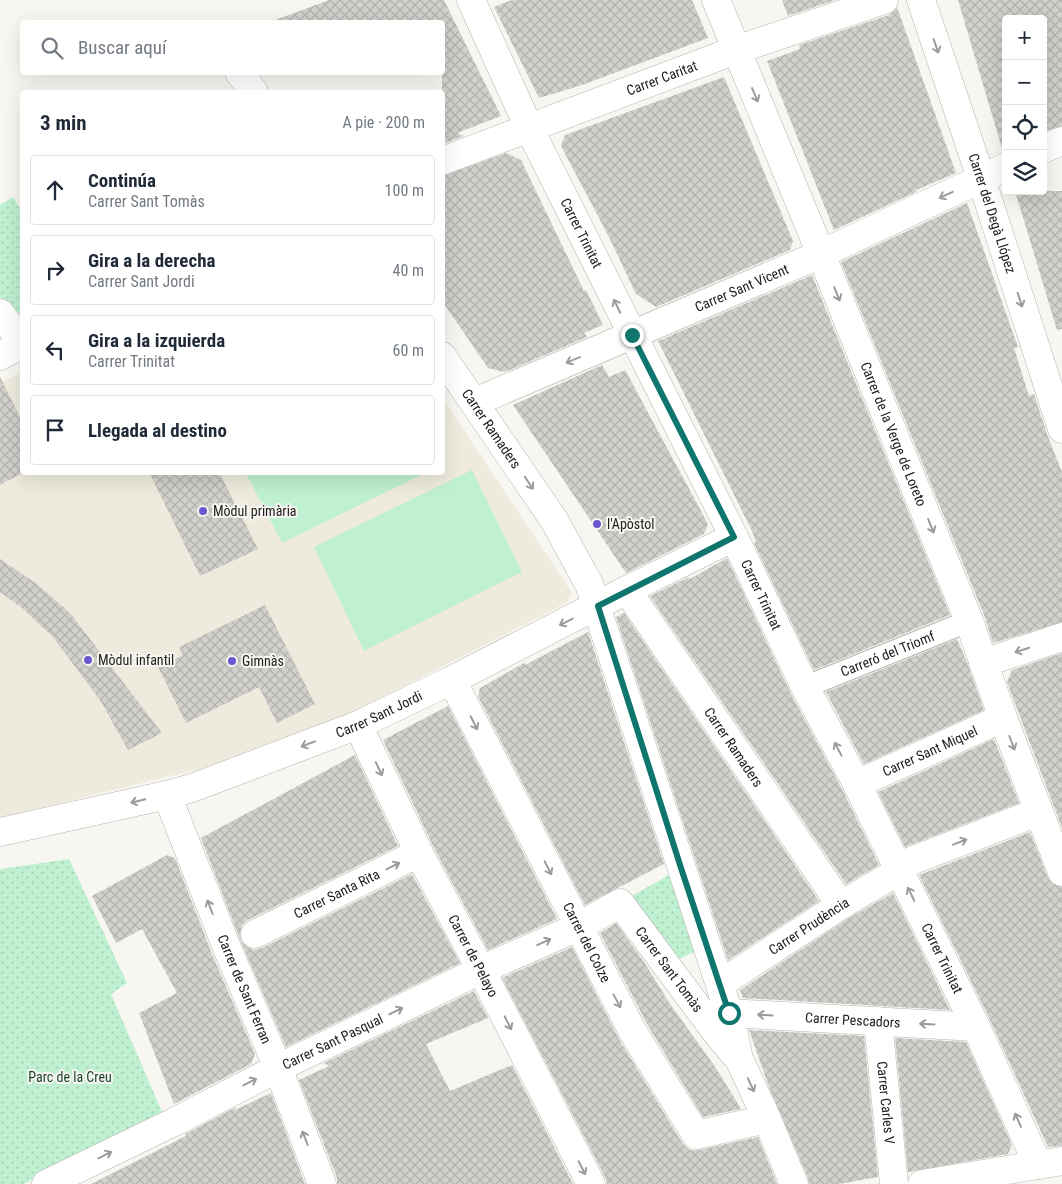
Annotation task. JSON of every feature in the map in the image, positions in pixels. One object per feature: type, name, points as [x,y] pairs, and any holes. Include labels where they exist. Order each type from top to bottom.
[{"type":"street","name":"Carrer Trinitat","points":[[471,0],[529,128],[734,537],[805,687],[857,784],[976,1027],[1050,1163]]},
{"type":"street","name":"Carrer de la Verge de Loreto","points":[[716,0],[969,621],[1038,812],[1057,845],[1062,872]]},
{"type":"street","name":"Carrer Caritat","points":[[445,160],[736,50],[884,0]]},
{"type":"street","name":"Carrer del Degà Llópez","points":[[921,0],[981,178],[1052,365],[1062,429]]},
{"type":"street","points":[[241,75],[252,90]]},
{"type":"street","points":[[1047,147],[1062,140]]},
{"type":"street","name":"Carrer Sant Vicent","points":[[475,402],[821,254],[1002,169]]},
{"type":"street","points":[[0,313],[20,340]]},
{"type":"street","points":[[0,356],[20,344]]},
{"type":"street","name":"Carrer Ramaders","points":[[445,360],[554,520],[589,584],[598,606]]},
{"type":"street","name":"Carrer Sant Jordi","points":[[0,832],[192,788],[358,725],[452,680],[734,537]]},
{"type":"street","name":"Carrer Ramaders","points":[[627,590],[841,905]]},
{"type":"street","name":"Carrer Sant Tomàs","points":[[598,606],[729,1013],[738,1059]]},
{"type":"street","name":"Carreró del Triomf","points":[[805,687],[969,621]]},
{"type":"street","points":[[983,663],[1062,637]]},
{"type":"street","name":"Carrer del Colze","points":[[452,680],[633,1032],[696,1135],[767,1119]]},
{"type":"street","name":"Carrer Sant Miquel","points":[[857,784],[1003,718]]},
{"type":"street","name":"Carrer de Pelayo","points":[[358,725],[419,853],[590,1184]]},
{"type":"street","name":"Carrer de Sant Ferran","points":[[167,795],[227,948],[278,1068],[322,1184]]},
{"type":"street","name":"Carrer Prudència","points":[[720,984],[898,869],[1038,812]]},
{"type":"street","name":"Carrer Santa Rita","points":[[255,934],[419,853]]},
{"type":"street","name":"Carrer Sant Tomàs","points":[[620,903],[738,1059],[767,1119],[794,1184]]},
{"type":"street","name":"Carrer Sant Pasqual","points":[[46,1184],[78,1177],[174,1122],[278,1068],[481,970],[578,927],[620,903]]},
{"type":"street","name":"Carrer Pescadors","points":[[729,1013],[976,1027]]},
{"type":"street","name":"Carrer Carles V","points":[[878,1021],[894,1184]]},
{"type":"street","points":[[922,1184],[1050,1163]]},
{"type":"shaded area","points":[[20,373],[20,475],[445,475],[445,402],[572,593],[568,602],[323,728],[211,766],[0,818],[0,383]]},
{"type":"green space","points":[[13,197],[20,208],[20,312],[14,317],[0,297],[0,205]]},
{"type":"green space","points":[[472,470],[522,572],[364,651],[314,547]]},
{"type":"green space","points":[[247,475],[421,475],[282,543]]},
{"type":"green space","name":"Parc de la Creu","points":[[69,859],[127,983],[111,994],[162,1112],[24,1184],[0,1184],[0,869]]},
{"type":"green space","points":[[681,868],[707,946],[666,965],[620,903]]},
{"type":"building","points":[[329,0],[444,0],[501,116],[457,133],[464,136],[445,143],[445,90],[442,90],[442,75],[445,75],[445,20],[275,20]]},
{"type":"building","points":[[512,0],[692,0],[708,38],[582,85],[539,98],[494,7]]},
{"type":"building","points":[[782,0],[835,0],[788,16]]},
{"type":"building","points":[[958,0],[1062,0],[1062,126],[1047,131],[1047,15],[1002,15],[1002,149]]},
{"type":"building","points":[[897,7],[956,173],[834,230],[767,61],[800,49],[799,45],[889,15]]},
{"type":"building","points":[[724,77],[793,241],[790,250],[656,307],[636,294],[609,237],[561,146],[565,135]]},
{"type":"building","points":[[506,153],[521,160],[584,291],[586,290],[603,325],[584,333],[587,337],[505,372],[488,368],[445,305],[445,175]]},
{"type":"building","points":[[1047,191],[1062,191],[1062,329],[1057,330],[1016,195],[1047,195]]},
{"type":"building","points":[[967,203],[1018,347],[1014,348],[1029,396],[1034,394],[1062,472],[1062,622],[993,643],[984,615],[841,262]]},
{"type":"building","points":[[812,275],[950,615],[814,670],[754,543],[756,542],[752,531],[658,341]]},
{"type":"building","points":[[602,365],[609,377],[625,370],[708,524],[704,534],[626,573],[513,405]]},
{"type":"building","points":[[0,377],[20,417],[20,474],[0,485]]},
{"type":"building","name":"Mòdul primària","points":[[150,475],[221,475],[258,549],[200,576]]},
{"type":"building","points":[[727,558],[791,694],[843,791],[879,865],[846,884],[650,596],[689,577],[688,580]]},
{"type":"building","name":"Mòdul infantil","points":[[0,559],[37,584],[70,613],[162,733],[128,750],[100,700],[53,637],[22,608],[0,592]]},
{"type":"building","name":"Gimnàs","points":[[265,605],[315,704],[277,723],[259,687],[186,723],[158,667],[183,655],[179,647]]},
{"type":"building","points":[[624,613],[819,901],[728,960],[616,617]]},
{"type":"building","points":[[588,632],[664,864],[585,905],[478,696],[480,688],[524,663],[525,665]]},
{"type":"building","points":[[957,639],[984,710],[864,764],[826,692]]},
{"type":"building","points":[[1062,653],[1062,828],[1007,682],[1012,670]]},
{"type":"building","points":[[448,706],[557,919],[488,950],[433,846],[383,740]]},
{"type":"building","points":[[994,739],[1019,803],[905,847],[878,792]]},
{"type":"building","points":[[355,755],[398,846],[248,920],[242,925],[241,941],[247,947],[254,950],[262,948],[412,874],[460,963],[286,1047],[241,942],[201,838]]},
{"type":"building","points":[[1030,832],[1048,878],[1053,884],[1062,887],[1062,1146],[1048,1147],[990,1020],[919,875]]},
{"type":"building","points":[[167,855],[175,858],[212,954],[255,1054],[251,1064],[174,1104],[139,1013],[177,993],[142,929],[116,943],[92,896]]},
{"type":"building","points":[[893,893],[950,1010],[743,998],[740,990],[849,918]]},
{"type":"building","points":[[616,923],[644,962],[670,1004],[716,1068],[741,1109],[703,1117],[647,1024],[600,933]]},
{"type":"building","points":[[572,947],[619,1039],[683,1144],[690,1150],[699,1150],[758,1137],[777,1184],[607,1184],[502,978]]},
{"type":"building","points":[[474,991],[488,1018],[426,1044],[450,1091],[512,1065],[573,1184],[337,1184],[337,1178],[299,1080],[329,1066],[324,1063]]},
{"type":"building","points":[[749,1030],[864,1036],[878,1177],[839,1184],[809,1184],[769,1087]]},
{"type":"building","points":[[895,1038],[966,1042],[1012,1145],[1008,1154],[908,1172]]},
{"type":"building","points":[[271,1093],[305,1184],[91,1184],[186,1136],[185,1134],[236,1107],[235,1110]]},
{"type":"place","name":"Mòdul primària","points":[[203,511]]},
{"type":"place","name":"l'Apòstol","points":[[597,524]]},
{"type":"place","name":"Mòdul infantil","points":[[88,660]]},
{"type":"place","name":"Gimnàs","points":[[232,661]]},
{"type":"route","points":[[632,335],[734,537],[598,606],[729,1013]]}]
